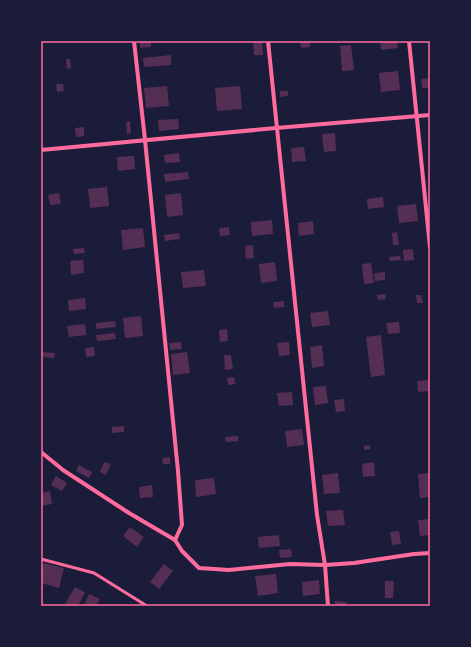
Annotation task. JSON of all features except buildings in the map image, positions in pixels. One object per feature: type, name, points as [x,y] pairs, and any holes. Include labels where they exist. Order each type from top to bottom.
[{"type":"street","points":[[134,41],[178,471],[182,525],[175,540]]},
{"type":"street","points":[[268,41],[316,507],[325,565],[328,606]]},
{"type":"street","points":[[409,41],[430,247]]},
{"type":"street","points":[[41,150],[276,128],[430,116]]},
{"type":"street","points":[[41,452],[63,470],[129,513],[175,540],[182,552],[200,568],[229,570],[290,564],[325,565],[354,563],[430,553]]},
{"type":"lane","points":[[41,559],[94,573],[147,606]]}]
